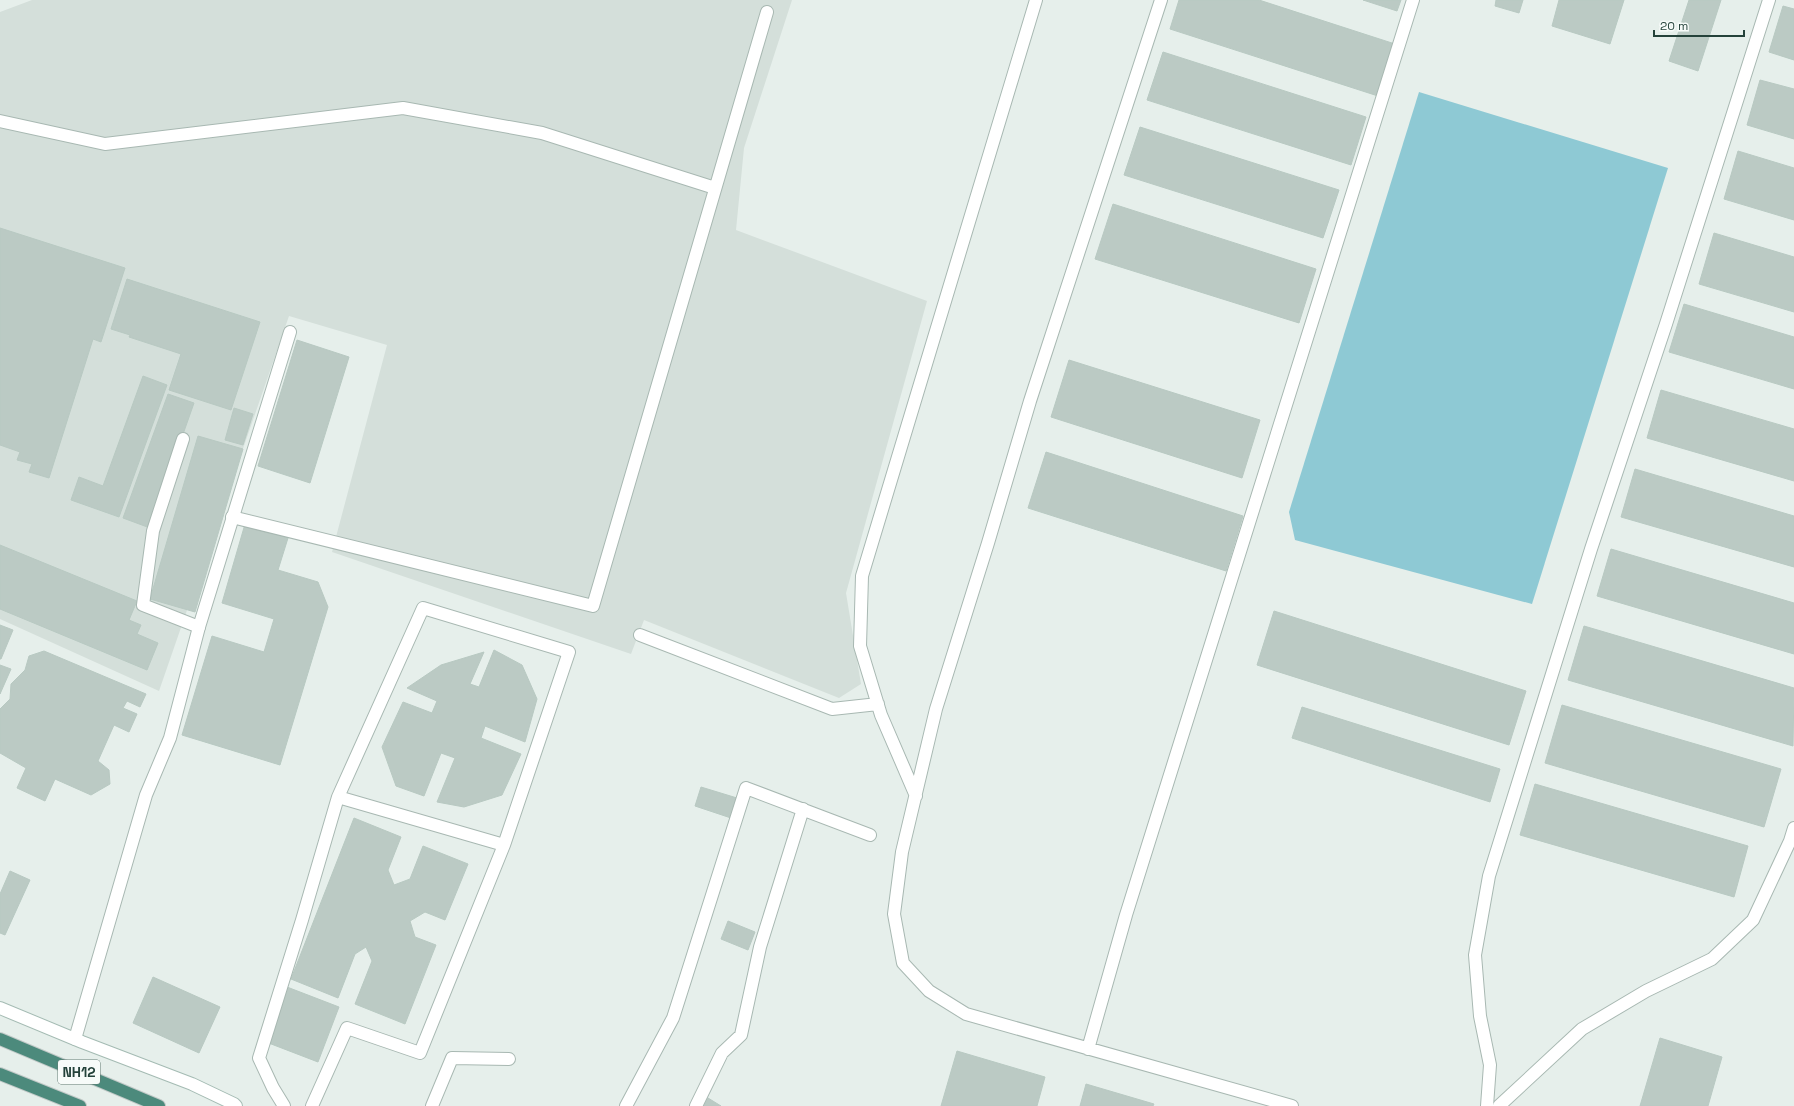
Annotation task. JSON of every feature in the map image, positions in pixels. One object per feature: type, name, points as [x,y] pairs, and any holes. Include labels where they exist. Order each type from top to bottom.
[{"type":"highway","name":"NH12","points":[[0,1039],[159,1106]]},
{"type":"highway","name":"NH12","points":[[0,1074],[80,1106]]},
{"type":"street","points":[[916,796],[878,704],[860,646],[862,576],[1036,0]]},
{"type":"street","points":[[1161,0],[1030,401],[988,543],[936,709],[902,852],[894,914],[903,963],[929,991],[966,1014],[1292,1106]]},
{"type":"street","points":[[1088,1049],[1126,915],[1413,0]]},
{"type":"street","points":[[1487,1106],[1490,1065],[1480,1016],[1475,955],[1489,876],[1591,549],[1666,324],[1769,0]]},
{"type":"street","points":[[232,517],[593,606],[767,12]]},
{"type":"street","points":[[0,121],[105,144],[403,108],[542,133],[716,188]]},
{"type":"street","points":[[75,1039],[146,795],[170,738],[199,627],[290,332]]},
{"type":"street","points":[[183,439],[154,531],[143,605],[199,627]]},
{"type":"street","points":[[284,1106],[273,1088],[259,1058],[338,797],[423,608],[569,652],[504,845],[420,1053],[347,1028],[312,1106]]},
{"type":"street","points":[[640,635],[832,709],[878,704]]},
{"type":"street","points":[[626,1106],[673,1018],[746,788],[870,835]]},
{"type":"street","points":[[338,797],[504,845]]},
{"type":"street","points":[[696,1106],[722,1053],[742,1035],[760,947],[803,809]]},
{"type":"street","points":[[1499,1106],[1582,1029],[1646,991],[1712,959],[1754,920],[1790,841],[1794,828]]},
{"type":"street","points":[[0,1008],[75,1039],[192,1084],[236,1106]]},
{"type":"street","points":[[432,1106],[452,1058],[510,1059]]},
{"type":"shaded area","points":[[32,0],[792,0],[744,148],[736,230],[927,301],[846,593],[861,684],[839,698],[644,620],[631,654],[332,552],[387,345],[289,316],[159,691],[0,619],[0,12]]},
{"type":"water","points":[[1419,92],[1668,168],[1532,604],[1295,540],[1289,512]]},
{"type":"building","points":[[1179,0],[1259,0],[1395,44],[1378,96],[1170,29]]},
{"type":"building","points":[[1363,0],[1401,0],[1397,11]]},
{"type":"building","points":[[1496,0],[1523,0],[1519,13],[1495,6]]},
{"type":"building","points":[[1559,0],[1624,0],[1610,44],[1552,26]]},
{"type":"building","points":[[1689,0],[1721,0],[1698,71],[1669,61]]},
{"type":"building","points":[[1783,6],[1794,9],[1794,60],[1769,52]]},
{"type":"building","points":[[1163,52],[1366,117],[1351,165],[1147,100]]},
{"type":"building","points":[[1760,80],[1794,89],[1794,139],[1747,125]]},
{"type":"building","points":[[1140,127],[1339,190],[1323,238],[1124,175]]},
{"type":"building","points":[[1738,151],[1794,168],[1794,220],[1724,199]]},
{"type":"building","points":[[1113,204],[1316,269],[1299,323],[1095,259]]},
{"type":"building","points":[[0,228],[125,268],[101,342],[93,339],[49,478],[29,472],[32,464],[17,460],[20,452],[0,445]]},
{"type":"building","points":[[1714,233],[1794,257],[1794,312],[1699,284]]},
{"type":"building","points":[[127,279],[260,322],[231,410],[169,390],[181,354],[129,337],[130,335],[111,329]]},
{"type":"building","points":[[1684,304],[1794,337],[1794,389],[1669,352]]},
{"type":"building","points":[[297,340],[349,357],[310,483],[258,466]]},
{"type":"building","points":[[1069,360],[1260,420],[1242,478],[1051,417]]},
{"type":"building","points":[[143,376],[167,385],[119,517],[71,500],[79,477],[103,486]]},
{"type":"building","points":[[1661,390],[1794,429],[1794,481],[1647,438]]},
{"type":"building","points":[[168,394],[194,403],[150,528],[123,518]]},
{"type":"building","points":[[234,408],[253,414],[243,445],[225,440]]},
{"type":"building","points":[[198,436],[243,449],[195,612],[150,599]]},
{"type":"building","points":[[1046,452],[1243,516],[1226,571],[1028,508]]},
{"type":"building","points":[[1635,469],[1794,516],[1794,567],[1621,517]]},
{"type":"building","points":[[245,524],[288,538],[278,570],[318,582],[328,607],[280,765],[182,735],[212,636],[264,652],[274,619],[222,603]]},
{"type":"building","points":[[0,545],[137,601],[129,620],[141,625],[137,634],[158,643],[147,670],[0,609]]},
{"type":"building","points":[[1611,549],[1794,603],[1794,654],[1597,596]]},
{"type":"building","points":[[1274,611],[1526,691],[1509,745],[1257,665]]},
{"type":"building","points":[[0,625],[13,630],[1,659],[0,659]]},
{"type":"building","points":[[1584,626],[1794,688],[1793,746],[1568,680]]},
{"type":"building","points":[[494,650],[522,665],[537,699],[525,742],[485,726],[481,738],[521,754],[502,795],[464,807],[437,802],[455,758],[441,753],[424,796],[396,786],[382,747],[403,702],[432,713],[437,701],[407,688],[441,665],[484,652],[470,684],[479,687]]},
{"type":"building","points":[[44,651],[146,694],[140,707],[127,701],[123,708],[137,714],[129,732],[114,725],[98,761],[109,770],[110,784],[91,795],[55,779],[45,801],[17,788],[26,768],[0,753],[0,709],[10,699],[11,684],[25,670],[29,656]]},
{"type":"building","points":[[0,665],[11,669],[0,694]]},
{"type":"building","points":[[1562,705],[1781,769],[1764,827],[1545,763]]},
{"type":"building","points":[[1302,707],[1500,769],[1490,802],[1292,738]]},
{"type":"building","points":[[1535,784],[1748,846],[1734,897],[1520,835]]},
{"type":"building","points":[[701,787],[737,798],[731,818],[695,806]]},
{"type":"building","points":[[354,818],[401,837],[388,870],[394,885],[410,879],[423,846],[468,864],[445,920],[425,912],[410,921],[415,937],[436,945],[405,1024],[355,1004],[372,961],[366,947],[355,954],[338,998],[291,979]]},
{"type":"building","points":[[10,871],[30,880],[5,935],[0,933],[0,894]]},
{"type":"building","points":[[728,921],[755,932],[748,950],[721,939]]},
{"type":"building","points":[[153,977],[220,1007],[199,1053],[133,1023]]},
{"type":"building","points":[[287,987],[339,1007],[318,1062],[266,1042]]},
{"type":"building","points":[[1660,1038],[1722,1057],[1708,1106],[1640,1106]]},
{"type":"building","points":[[957,1051],[1045,1077],[1037,1106],[941,1106]]},
{"type":"building","points":[[1086,1084],[1154,1104],[1153,1106],[1080,1106]]},
{"type":"building","points":[[708,1098],[721,1106],[704,1106]]}]
